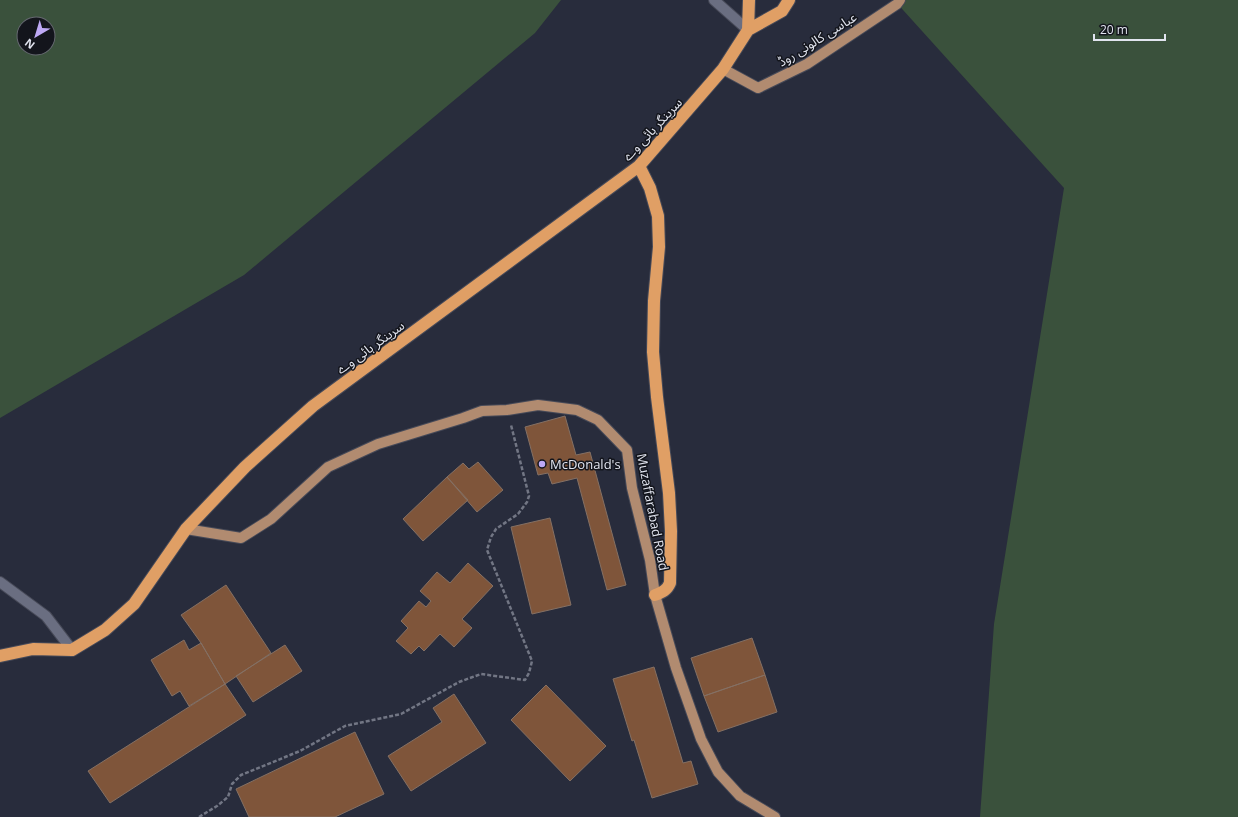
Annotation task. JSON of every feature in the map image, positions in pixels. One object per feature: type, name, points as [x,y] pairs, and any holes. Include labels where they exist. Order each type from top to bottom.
[{"type":"highway","points":[[748,30],[749,0]]},
{"type":"highway","name":"سرینگر ہائی وے","points":[[72,650],[105,630],[134,604],[186,529],[245,467],[313,406],[639,166],[723,70],[748,30],[782,11],[789,0]]},
{"type":"highway","points":[[639,166],[650,188],[658,216],[659,247],[654,301],[654,352],[657,397],[669,493],[671,531],[670,583],[668,588],[655,595]]},
{"type":"highway","points":[[0,656],[33,650],[72,650]]},
{"type":"main road","name":"عباسی کالونی روڈ","points":[[723,70],[758,88],[807,64],[900,0]]},
{"type":"main road","name":"Muzaffarabad Road","points":[[186,529],[241,538],[271,519],[328,467],[378,444],[482,411],[507,410],[538,405],[578,410],[598,420],[627,450],[632,488],[650,560],[655,595],[685,696],[701,739],[718,772],[740,796],[773,817]]},
{"type":"street","points":[[714,0],[748,30]]},
{"type":"street","points":[[0,582],[46,616],[72,650]]},
{"type":"path","points":[[200,817],[228,797],[232,784],[242,775],[300,751],[345,726],[401,714],[459,682],[481,674],[525,680],[529,673],[532,661],[488,550],[491,537],[496,529],[518,514],[527,502],[529,496],[507,410]]},
{"type":"green space","points":[[0,0],[561,0],[535,33],[244,275],[0,418]]},
{"type":"green space","points":[[894,0],[1238,0],[1238,817],[980,817],[994,624],[1064,188]]},
{"type":"building","points":[[565,416],[576,455],[590,452],[626,585],[607,590],[577,478],[552,484],[548,473],[538,475],[525,427]]},
{"type":"building","points":[[478,462],[503,490],[477,512],[447,477],[463,463],[469,469]]},
{"type":"building","points":[[447,477],[468,500],[423,541],[403,519]]},
{"type":"building","points":[[550,518],[571,605],[532,614],[511,527]]},
{"type":"building","points":[[468,563],[493,586],[462,619],[472,628],[454,647],[440,634],[424,651],[419,646],[411,654],[396,641],[408,628],[401,621],[419,601],[426,607],[431,601],[420,591],[437,572],[450,583]]},
{"type":"building","points":[[226,585],[271,653],[225,684],[201,643],[181,615]]},
{"type":"building","points":[[752,638],[765,675],[704,696],[691,658]]},
{"type":"building","points":[[184,640],[189,650],[201,643],[225,684],[189,706],[180,691],[172,696],[151,660]]},
{"type":"building","points":[[285,645],[302,671],[253,702],[236,676]]},
{"type":"building","points":[[654,667],[683,763],[691,761],[698,784],[652,798],[634,740],[632,741],[613,679]]},
{"type":"building","points":[[765,675],[777,712],[718,732],[704,696]]},
{"type":"building","points":[[225,684],[246,715],[110,803],[88,771]]},
{"type":"building","points":[[546,685],[606,746],[570,781],[511,720]]},
{"type":"building","points":[[454,694],[486,743],[411,791],[388,756],[442,722],[433,708]]},
{"type":"building","points":[[355,732],[384,794],[335,817],[249,817],[236,789]]},
{"type":"place","name":"McDonald's","points":[[542,464]]}]
